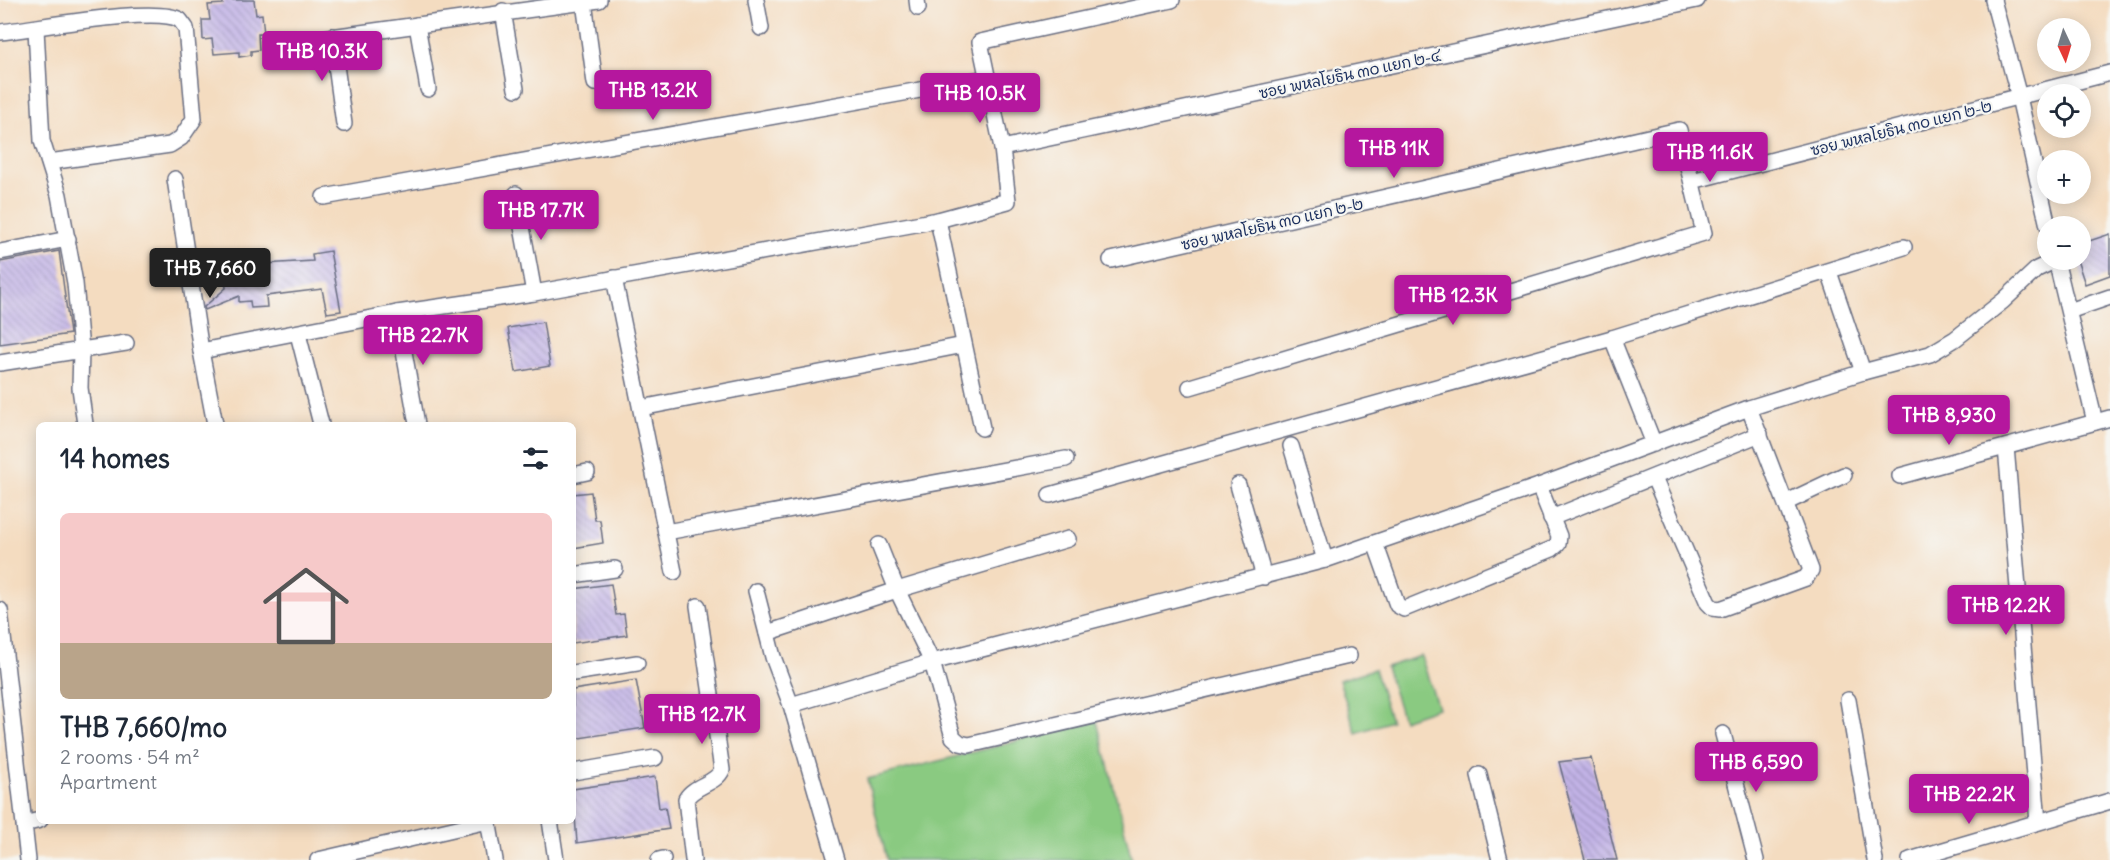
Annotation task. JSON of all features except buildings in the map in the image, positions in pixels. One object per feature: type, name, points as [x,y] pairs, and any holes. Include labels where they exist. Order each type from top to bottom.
[{"type":"street","points":[[756,0],[761,28]]},
{"type":"street","points":[[201,351],[397,313],[534,293],[938,220],[1008,201],[1002,148],[981,42],[1172,0]]},
{"type":"street","name":"ซอย พหลโยธิน ๓๐ แยก ๒-๔","points":[[1002,148],[1672,2],[1697,0]]},
{"type":"street","points":[[1993,0],[2019,97],[2046,216]]},
{"type":"street","points":[[273,45],[590,1],[595,83]]},
{"type":"street","points":[[503,12],[516,89]]},
{"type":"street","points":[[0,32],[131,16],[167,17],[181,21],[186,28],[194,119],[181,138],[170,145],[49,162]]},
{"type":"street","points":[[417,25],[428,89]]},
{"type":"street","points":[[36,29],[42,141],[59,195],[80,318],[80,388],[85,422]]},
{"type":"street","points":[[332,36],[344,124]]},
{"type":"street","name":"ซอย พหลโยธิน ๓๐ แยก ๒-๒","points":[[1111,260],[1679,130],[1692,181],[2110,73]]},
{"type":"street","points":[[324,197],[987,78]]},
{"type":"street","points":[[175,179],[201,351],[215,422]]},
{"type":"street","points":[[1190,387],[1704,233],[1692,181]]},
{"type":"street","points":[[516,194],[534,293]]},
{"type":"street","points":[[938,220],[982,428]]},
{"type":"street","points":[[0,252],[68,239]]},
{"type":"street","points":[[1050,495],[1612,338],[1904,247]]},
{"type":"street","points":[[792,705],[932,662],[1325,560],[1539,486],[1749,408],[1863,372],[1930,354],[1955,339],[2003,301],[2037,269]]},
{"type":"street","points":[[1900,476],[2103,420],[2059,270]]},
{"type":"street","points":[[1829,272],[1863,372]]},
{"type":"street","points":[[614,278],[674,572]]},
{"type":"street","points":[[2069,311],[2110,297]]},
{"type":"street","points":[[397,313],[417,422]]},
{"type":"street","points":[[298,334],[320,422]]},
{"type":"street","points":[[1612,338],[1654,444]]},
{"type":"street","points":[[0,363],[126,343]]},
{"type":"street","points":[[641,408],[964,345]]},
{"type":"street","points":[[1654,478],[1708,603],[1713,608],[1720,609],[1810,575],[1811,570],[1787,502],[1749,408]]},
{"type":"street","points":[[1551,518],[1760,434]]},
{"type":"street","points":[[1291,446],[1325,560]]},
{"type":"street","points":[[2006,447],[2038,822]]},
{"type":"street","points":[[666,532],[1066,459]]},
{"type":"street","points":[[1787,502],[1844,476]]},
{"type":"street","points":[[1238,485],[1264,577]]},
{"type":"street","points":[[1375,543],[1397,605],[1404,609],[1552,549],[1558,544],[1559,536],[1539,486]]},
{"type":"street","points":[[767,633],[897,590],[1068,539]]},
{"type":"street","points":[[879,545],[897,590],[932,662],[954,737],[960,743],[969,745],[1349,656]]},
{"type":"street","points":[[576,575],[615,569]]},
{"type":"street","points":[[756,591],[772,657],[792,705],[836,860]]},
{"type":"street","points":[[693,860],[686,799],[692,792],[720,775],[722,770],[698,606]]},
{"type":"street","points":[[0,610],[28,860]]},
{"type":"street","points":[[576,673],[637,663]]},
{"type":"street","points":[[1848,700],[1875,860]]},
{"type":"street","points":[[1723,734],[1756,860]]},
{"type":"street","points":[[576,771],[655,758]]},
{"type":"street","points":[[1479,775],[1500,860]]},
{"type":"street","points":[[1910,860],[2110,801]]},
{"type":"street","points":[[24,824],[36,821]]},
{"type":"street","points":[[318,860],[475,824]]},
{"type":"street","points":[[489,824],[495,860]]},
{"type":"street","points":[[551,824],[556,860]]},
{"type":"green space","points":[[1421,656],[1438,708],[1403,720],[1386,667]]},
{"type":"green space","points":[[1374,669],[1391,721],[1356,733],[1339,680]]},
{"type":"green space","points":[[1097,721],[1132,860],[887,860],[867,779]]}]
